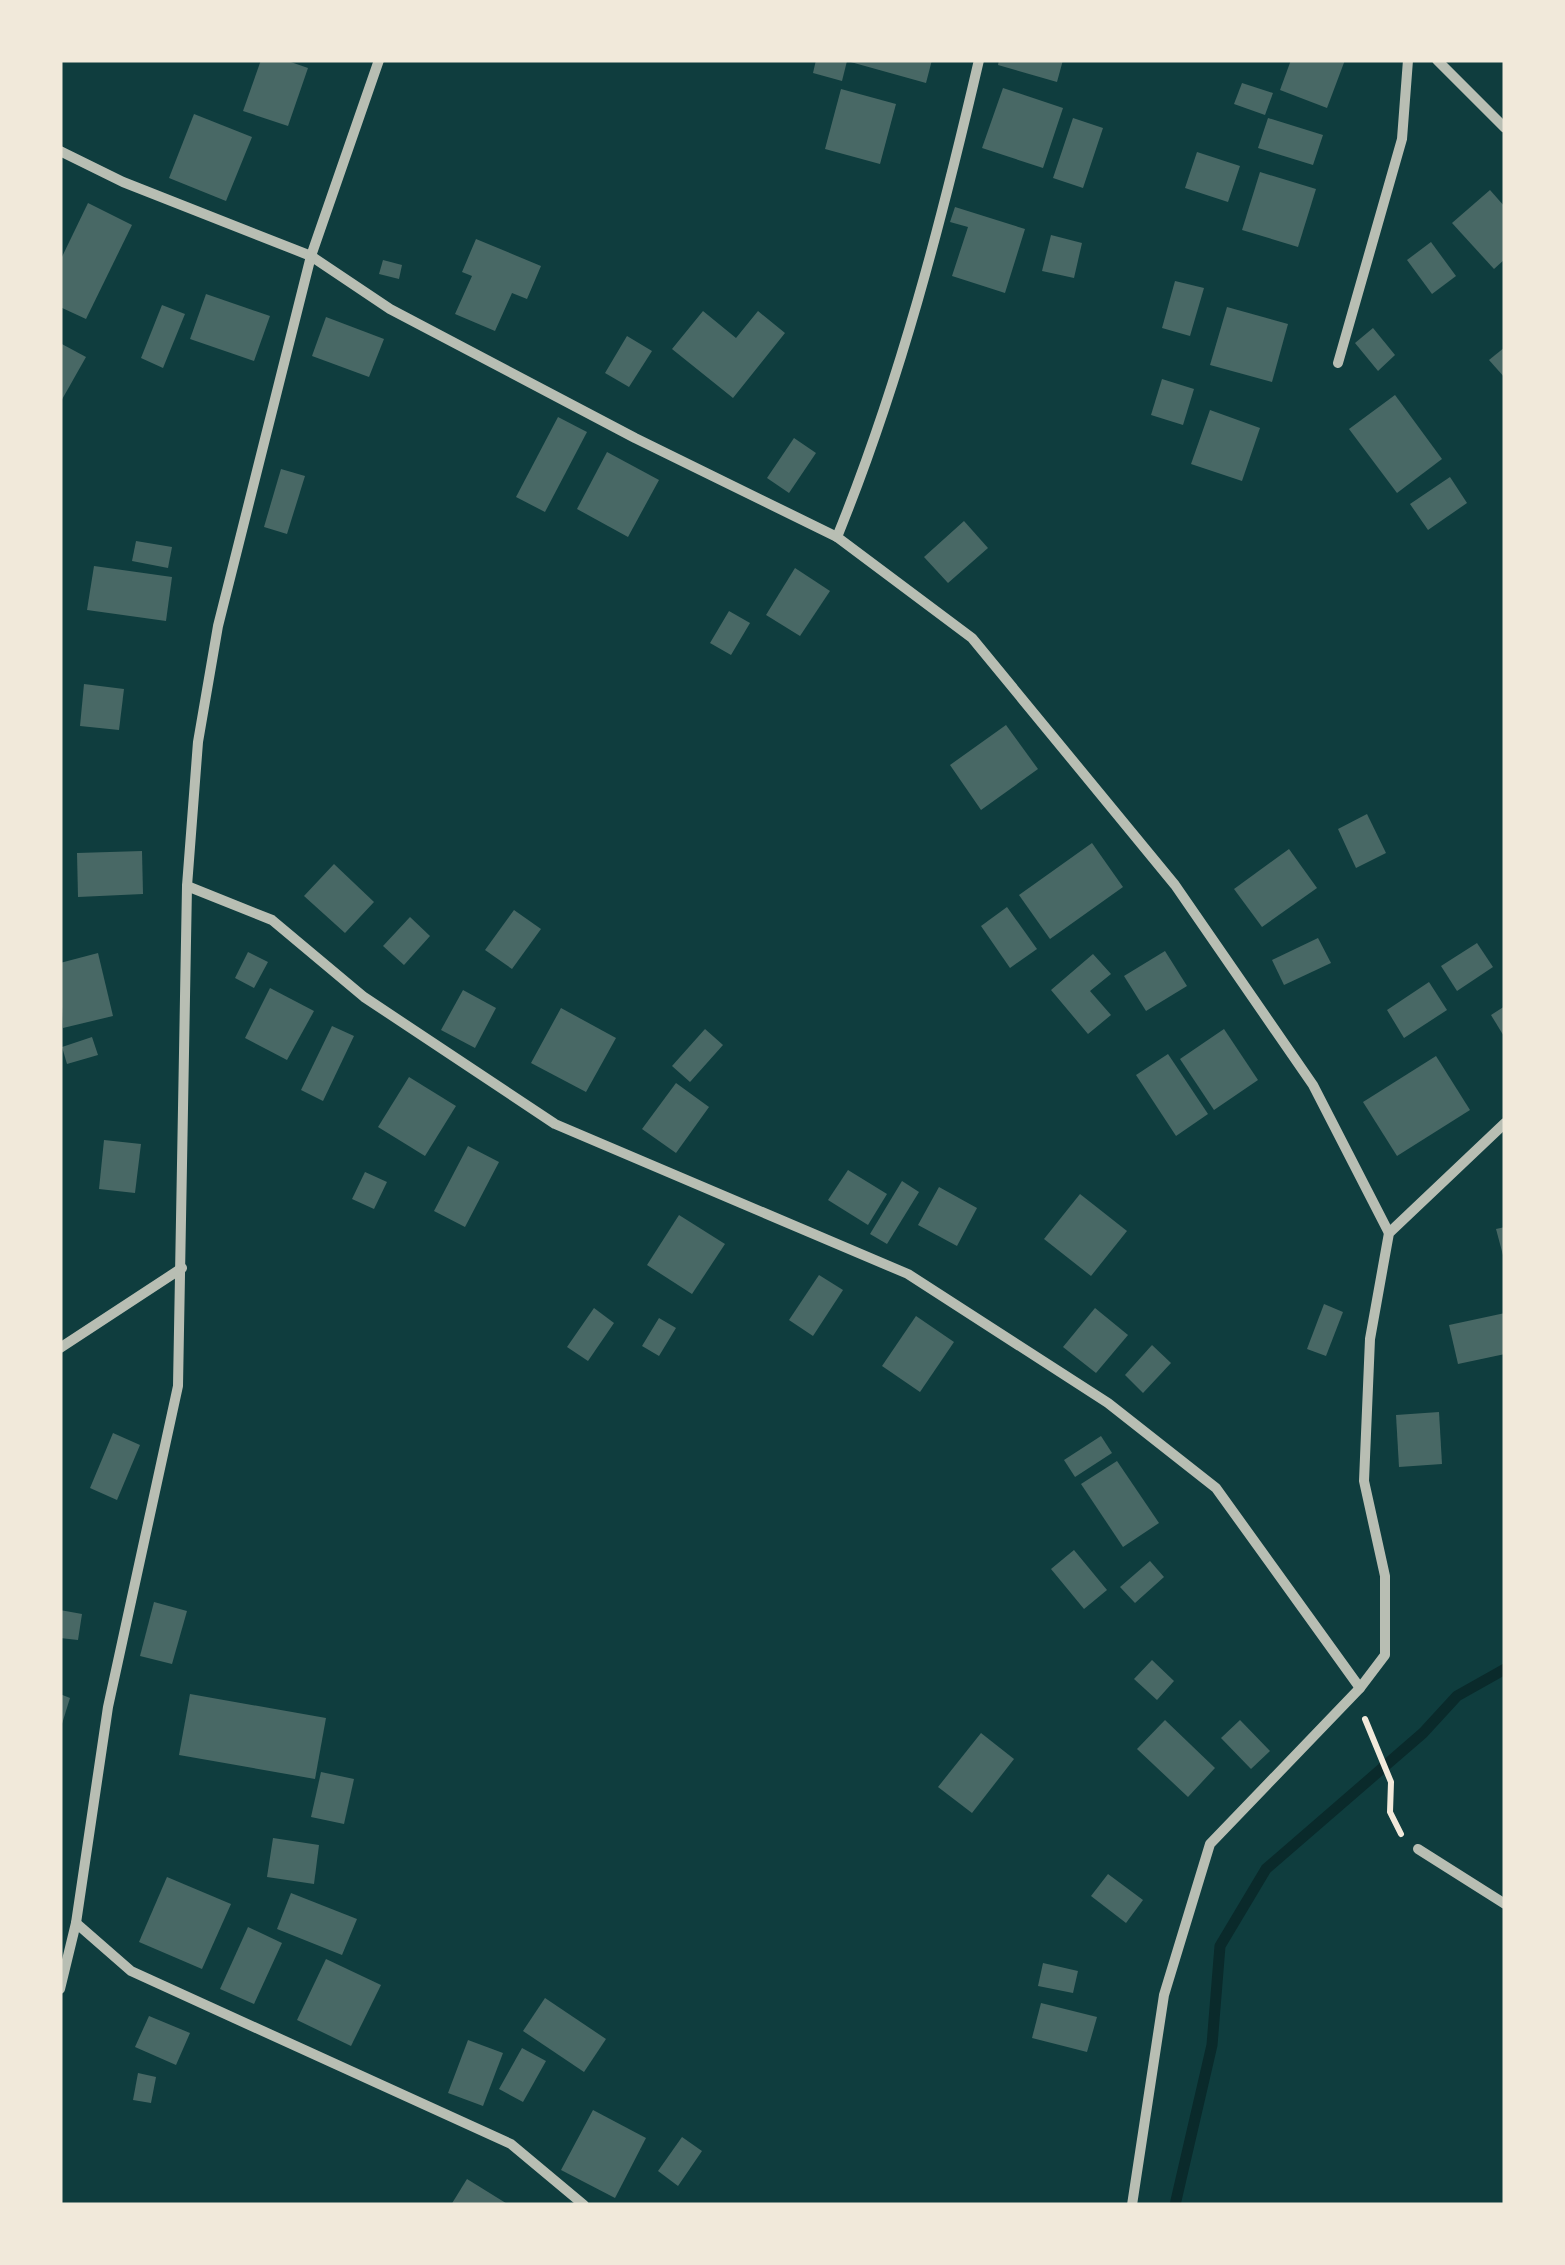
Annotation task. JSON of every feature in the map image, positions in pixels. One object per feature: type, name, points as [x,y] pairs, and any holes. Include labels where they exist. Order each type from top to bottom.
[{"type":"street","points":[[60,1989],[76,1923],[108,1707],[178,1386],[187,886],[198,742],[218,626],[311,256],[379,60]]},
{"type":"street","points":[[837,537],[877,437],[934,252],[979,60]]},
{"type":"street","points":[[1338,363],[1402,139],[1408,60]]},
{"type":"street","points":[[1437,60],[1505,128]]},
{"type":"street","points":[[60,151],[123,182],[311,256],[390,309],[634,438],[837,537],[972,638],[1175,885],[1313,1086],[1390,1233]]},
{"type":"street","points":[[187,886],[272,920],[364,997],[555,1124],[908,1274],[1108,1402],[1216,1488],[1360,1688]]},
{"type":"street","points":[[1132,2205],[1164,1995],[1210,1844],[1360,1688],[1385,1655],[1385,1576],[1364,1481],[1370,1339],[1390,1233],[1505,1123]]},
{"type":"street","points":[[60,1348],[182,1268]]},
{"type":"street","points":[[1418,1849],[1505,1904]]},
{"type":"street","points":[[76,1923],[131,1971],[511,2144],[584,2205]]},
{"type":"path","points":[[1360,1688],[1378,1757],[1391,1782],[1390,1812],[1400,1833],[1418,1849]]},
{"type":"building","points":[[261,60],[285,60],[308,68],[288,126],[243,111]]},
{"type":"building","points":[[816,60],[932,60],[926,83],[847,61],[842,81],[813,73]]},
{"type":"building","points":[[999,60],[1063,60],[1057,82],[998,65]]},
{"type":"building","points":[[1291,60],[1345,60],[1327,108],[1280,90]]},
{"type":"building","points":[[1242,83],[1273,93],[1265,115],[1234,104]]},
{"type":"building","points":[[1003,88],[1063,108],[1043,168],[982,148]]},
{"type":"building","points":[[841,89],[896,104],[880,164],[825,149]]},
{"type":"building","points":[[194,114],[252,137],[226,201],[169,178]]},
{"type":"building","points":[[1073,118],[1103,128],[1083,188],[1053,178]]},
{"type":"building","points":[[1268,118],[1323,135],[1313,165],[1258,148]]},
{"type":"building","points":[[1197,152],[1240,166],[1228,202],[1185,188]]},
{"type":"building","points":[[1260,172],[1316,189],[1298,247],[1242,230]]},
{"type":"building","points":[[1490,190],[1505,207],[1505,259],[1494,269],[1452,223]]},
{"type":"building","points":[[88,203],[132,225],[86,319],[60,307],[60,261]]},
{"type":"building","points":[[955,207],[1025,229],[1005,293],[952,276],[968,227],[950,222]]},
{"type":"building","points":[[1051,235],[1082,243],[1074,278],[1042,271]]},
{"type":"building","points":[[476,239],[541,266],[527,299],[512,293],[495,331],[455,314],[472,276],[462,272]]},
{"type":"building","points":[[1431,242],[1456,276],[1432,294],[1407,260]]},
{"type":"building","points":[[383,260],[402,265],[399,279],[379,274]]},
{"type":"building","points":[[1175,281],[1204,288],[1190,336],[1162,328]]},
{"type":"building","points":[[206,294],[270,316],[254,361],[190,339]]},
{"type":"building","points":[[162,305],[185,314],[163,368],[141,358]]},
{"type":"building","points":[[1227,307],[1288,324],[1272,382],[1210,365]]},
{"type":"building","points":[[703,311],[736,338],[758,311],[785,333],[733,398],[672,349]]},
{"type":"building","points":[[326,317],[384,339],[369,377],[312,356]]},
{"type":"building","points":[[1373,328],[1395,355],[1378,371],[1355,343]]},
{"type":"building","points":[[627,336],[652,351],[629,387],[605,373]]},
{"type":"building","points":[[60,343],[86,357],[60,403]]},
{"type":"building","points":[[1505,347],[1505,378],[1489,360]]},
{"type":"building","points":[[1162,379],[1194,389],[1183,425],[1151,415]]},
{"type":"building","points":[[1395,395],[1442,459],[1397,493],[1349,429]]},
{"type":"building","points":[[1210,410],[1260,428],[1242,481],[1191,464]]},
{"type":"building","points":[[558,417],[587,432],[545,512],[516,497]]},
{"type":"building","points":[[794,438],[816,453],[789,493],[767,478]]},
{"type":"building","points":[[607,452],[659,480],[628,537],[577,509]]},
{"type":"building","points":[[281,469],[305,476],[287,534],[264,527]]},
{"type":"building","points":[[1450,477],[1467,503],[1428,530],[1410,504]]},
{"type":"building","points":[[964,521],[988,548],[948,583],[924,557]]},
{"type":"building","points":[[136,541],[172,547],[168,568],[132,561]]},
{"type":"building","points":[[94,566],[172,577],[166,621],[87,610]]},
{"type":"building","points":[[795,568],[830,591],[800,636],[766,615]]},
{"type":"building","points":[[729,611],[750,623],[731,655],[710,643]]},
{"type":"building","points":[[84,684],[124,689],[119,730],[80,726]]},
{"type":"building","points":[[1006,725],[1038,769],[981,810],[950,765]]},
{"type":"building","points":[[1367,814],[1386,853],[1356,868],[1338,829]]},
{"type":"building","points":[[1092,843],[1123,887],[1050,939],[1019,895]]},
{"type":"building","points":[[1289,849],[1317,888],[1262,927],[1234,889]]},
{"type":"building","points":[[142,851],[143,894],[78,897],[77,853]]},
{"type":"building","points":[[334,864],[374,902],[345,933],[304,896]]},
{"type":"building","points":[[1007,907],[1037,949],[1010,968],[981,926]]},
{"type":"building","points":[[514,910],[541,929],[512,969],[485,950]]},
{"type":"building","points":[[410,917],[430,936],[404,965],[383,946]]},
{"type":"building","points":[[1318,938],[1331,963],[1284,985],[1272,960]]},
{"type":"building","points":[[1477,943],[1493,967],[1457,991],[1441,966]]},
{"type":"building","points":[[1165,951],[1187,986],[1146,1011],[1124,976]]},
{"type":"building","points":[[248,952],[268,962],[254,988],[235,978]]},
{"type":"building","points":[[98,953],[113,1016],[63,1028],[60,963]]},
{"type":"building","points":[[1093,954],[1111,974],[1090,991],[1111,1015],[1088,1034],[1051,990]]},
{"type":"building","points":[[1429,982],[1447,1010],[1404,1038],[1387,1010]]},
{"type":"building","points":[[270,988],[314,1011],[287,1060],[245,1038]]},
{"type":"building","points":[[463,990],[496,1008],[475,1048],[441,1030]]},
{"type":"building","points":[[1505,1006],[1505,1038],[1491,1015]]},
{"type":"building","points":[[561,1008],[616,1038],[586,1092],[531,1063]]},
{"type":"building","points":[[332,1026],[354,1036],[323,1101],[301,1090]]},
{"type":"building","points":[[705,1029],[723,1045],[690,1082],[672,1066]]},
{"type":"building","points":[[1224,1029],[1258,1080],[1214,1110],[1180,1059]]},
{"type":"building","points":[[92,1037],[98,1055],[67,1064],[62,1047]]},
{"type":"building","points":[[1168,1054],[1208,1114],[1176,1136],[1136,1075]]},
{"type":"building","points":[[1436,1056],[1470,1110],[1397,1156],[1363,1102]]},
{"type":"building","points":[[409,1077],[456,1106],[425,1156],[378,1127]]},
{"type":"building","points":[[676,1083],[709,1107],[676,1153],[642,1129]]},
{"type":"building","points":[[104,1140],[141,1144],[135,1193],[99,1189]]},
{"type":"building","points":[[468,1146],[499,1162],[465,1227],[434,1211]]},
{"type":"building","points":[[848,1170],[887,1194],[868,1225],[828,1200]]},
{"type":"building","points":[[365,1172],[387,1182],[374,1209],[352,1199]]},
{"type":"building","points":[[902,1181],[919,1192],[887,1244],[870,1234]]},
{"type":"building","points":[[939,1187],[977,1208],[957,1246],[918,1225]]},
{"type":"building","points":[[1080,1194],[1127,1231],[1091,1276],[1044,1239]]},
{"type":"building","points":[[679,1215],[725,1244],[692,1294],[647,1265]]},
{"type":"building","points":[[1505,1227],[1505,1259],[1504,1259],[1496,1229]]},
{"type":"building","points":[[819,1275],[843,1290],[813,1336],[789,1320]]},
{"type":"building","points":[[1324,1304],[1343,1312],[1326,1356],[1307,1349]]},
{"type":"building","points":[[594,1308],[614,1323],[588,1361],[567,1347]]},
{"type":"building","points":[[1095,1308],[1128,1335],[1096,1373],[1063,1347]]},
{"type":"building","points":[[1505,1313],[1505,1354],[1458,1364],[1449,1325]]},
{"type":"building","points":[[916,1316],[954,1342],[920,1392],[882,1366]]},
{"type":"building","points":[[659,1318],[676,1328],[659,1356],[642,1346]]},
{"type":"building","points":[[1152,1345],[1171,1363],[1143,1393],[1125,1375]]},
{"type":"building","points":[[1439,1412],[1442,1464],[1399,1467],[1396,1415]]},
{"type":"building","points":[[113,1433],[140,1445],[117,1500],[90,1488]]},
{"type":"building","points":[[1101,1436],[1112,1453],[1075,1477],[1064,1460]]},
{"type":"building","points":[[1117,1461],[1159,1523],[1123,1547],[1081,1484]]},
{"type":"building","points":[[1074,1550],[1107,1590],[1084,1609],[1051,1569]]},
{"type":"building","points":[[1150,1561],[1164,1577],[1135,1603],[1120,1587]]},
{"type":"building","points":[[154,1602],[187,1611],[172,1664],[140,1656]]},
{"type":"building","points":[[60,1610],[82,1614],[78,1640],[60,1638]]},
{"type":"building","points":[[1152,1660],[1174,1681],[1157,1700],[1134,1679]]},
{"type":"building","points":[[60,1694],[70,1698],[61,1727],[60,1727]]},
{"type":"building","points":[[190,1694],[326,1718],[315,1779],[179,1755]]},
{"type":"building","points":[[1165,1720],[1215,1768],[1188,1797],[1137,1749]]},
{"type":"building","points":[[1240,1720],[1270,1751],[1251,1769],[1221,1738]]},
{"type":"building","points":[[981,1733],[1014,1759],[972,1813],[938,1787]]},
{"type":"building","points":[[321,1772],[354,1779],[344,1824],[311,1817]]},
{"type":"building","points":[[273,1838],[319,1845],[314,1884],[267,1877]]},
{"type":"building","points":[[1108,1874],[1143,1900],[1126,1923],[1091,1896]]},
{"type":"building","points":[[167,1877],[231,1904],[202,1969],[139,1942]]},
{"type":"building","points":[[291,1893],[357,1919],[342,1955],[277,1929]]},
{"type":"building","points":[[248,1927],[282,1943],[254,2004],[220,1989]]},
{"type":"building","points":[[326,1959],[381,1985],[351,2046],[297,2020]]},
{"type":"building","points":[[1043,1963],[1078,1971],[1073,1993],[1038,1986]]},
{"type":"building","points":[[545,1998],[606,2039],[584,2072],[523,2031]]},
{"type":"building","points":[[1041,2003],[1097,2017],[1087,2052],[1032,2038]]},
{"type":"building","points":[[149,2016],[190,2033],[176,2065],[135,2047]]},
{"type":"building","points":[[468,2040],[503,2053],[483,2106],[448,2093]]},
{"type":"building","points":[[522,2048],[546,2061],[523,2102],[499,2089]]},
{"type":"building","points":[[138,2073],[156,2077],[151,2103],[133,2100]]},
{"type":"building","points":[[593,2110],[646,2138],[615,2198],[561,2170]]},
{"type":"building","points":[[682,2137],[702,2151],[678,2186],[658,2171]]},
{"type":"building","points":[[467,2179],[509,2205],[451,2205]]},
{"type":"waterway","points":[[1175,2205],[1212,2045],[1220,1946],[1266,1869],[1423,1733],[1457,1696],[1505,1669]]}]
